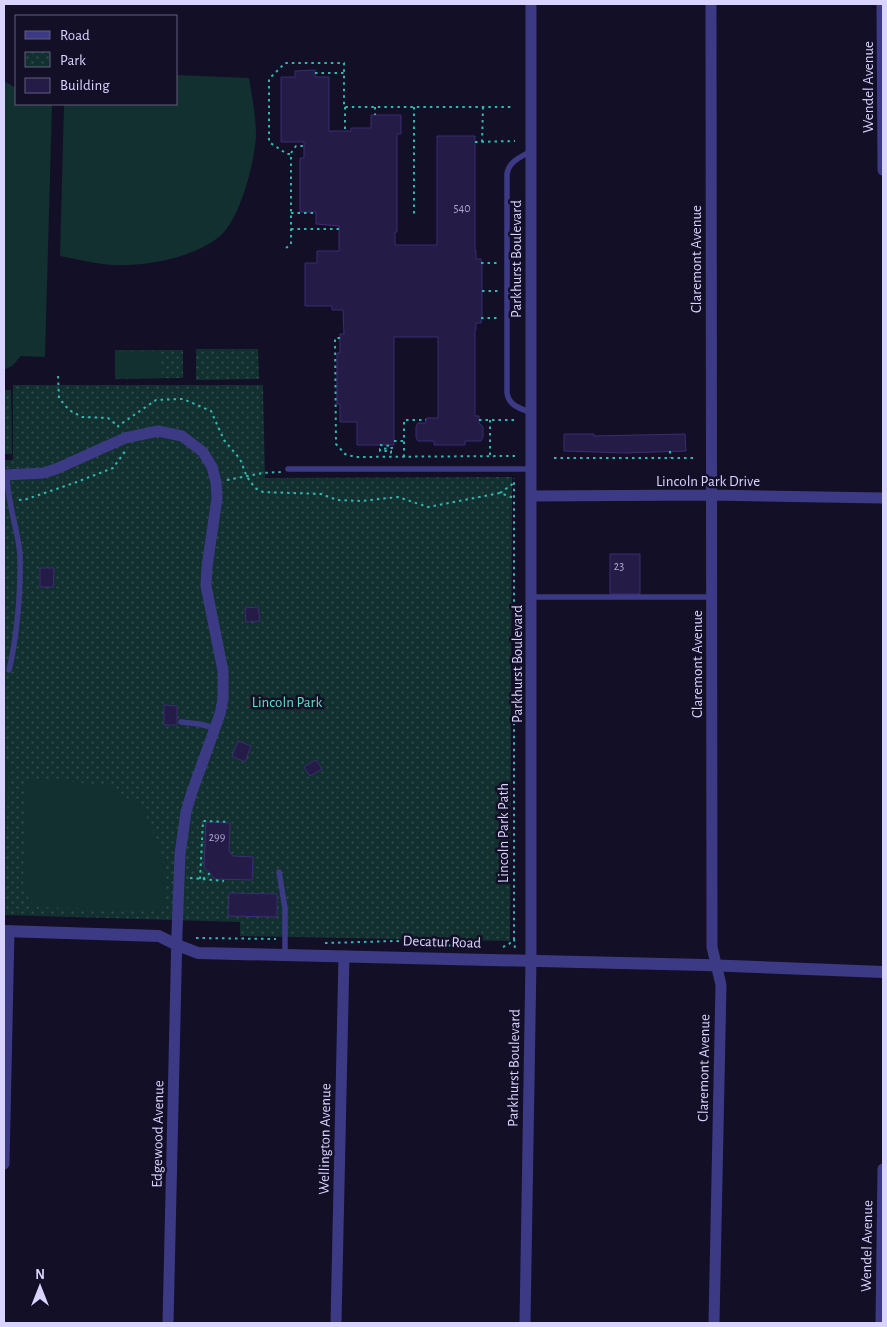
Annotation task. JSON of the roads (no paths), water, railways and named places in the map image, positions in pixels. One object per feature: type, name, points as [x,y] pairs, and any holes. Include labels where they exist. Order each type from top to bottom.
[{"type":"street","name":"Parkhurst Boulevard","points":[[524,1323],[532,961],[531,4]]},
{"type":"street","name":"Claremont Avenue","points":[[710,4],[712,947],[720,985],[714,1323]]},
{"type":"street","name":"Wendel Avenue","points":[[882,4],[883,170]]},
{"type":"street","name":"Edgewood Avenue","points":[[5,475],[30,475],[56,470],[125,438],[158,431],[182,436],[203,452],[212,466],[216,482],[217,498],[206,586],[222,661],[224,685],[223,700],[215,728],[192,792],[182,831],[178,896],[168,1323]]},
{"type":"street","name":"Lincoln Park Drive","points":[[532,496],[712,495],[883,498]]},
{"type":"street","name":"Decatur Road","points":[[6,931],[159,936],[198,953],[883,972]]},
{"type":"street","points":[[4,1164],[6,931]]},
{"type":"street","name":"Wellington Avenue","points":[[336,1323],[344,956]]},
{"type":"street","name":"Wendel Avenue","points":[[881,1323],[883,1169]]},
{"type":"lane","points":[[531,151],[513,162],[507,174],[507,393],[510,402],[514,406],[532,414]]},
{"type":"lane","points":[[288,468],[532,468]]},
{"type":"lane","points":[[5,475],[20,554],[14,650],[9,670]]},
{"type":"lane","points":[[532,597],[712,598]]},
{"type":"lane","points":[[181,722],[215,728]]},
{"type":"lane","points":[[279,872],[285,908],[285,956]]},
{"type":"park label","name":"Lincoln Park","points":[[287,702]]}]
